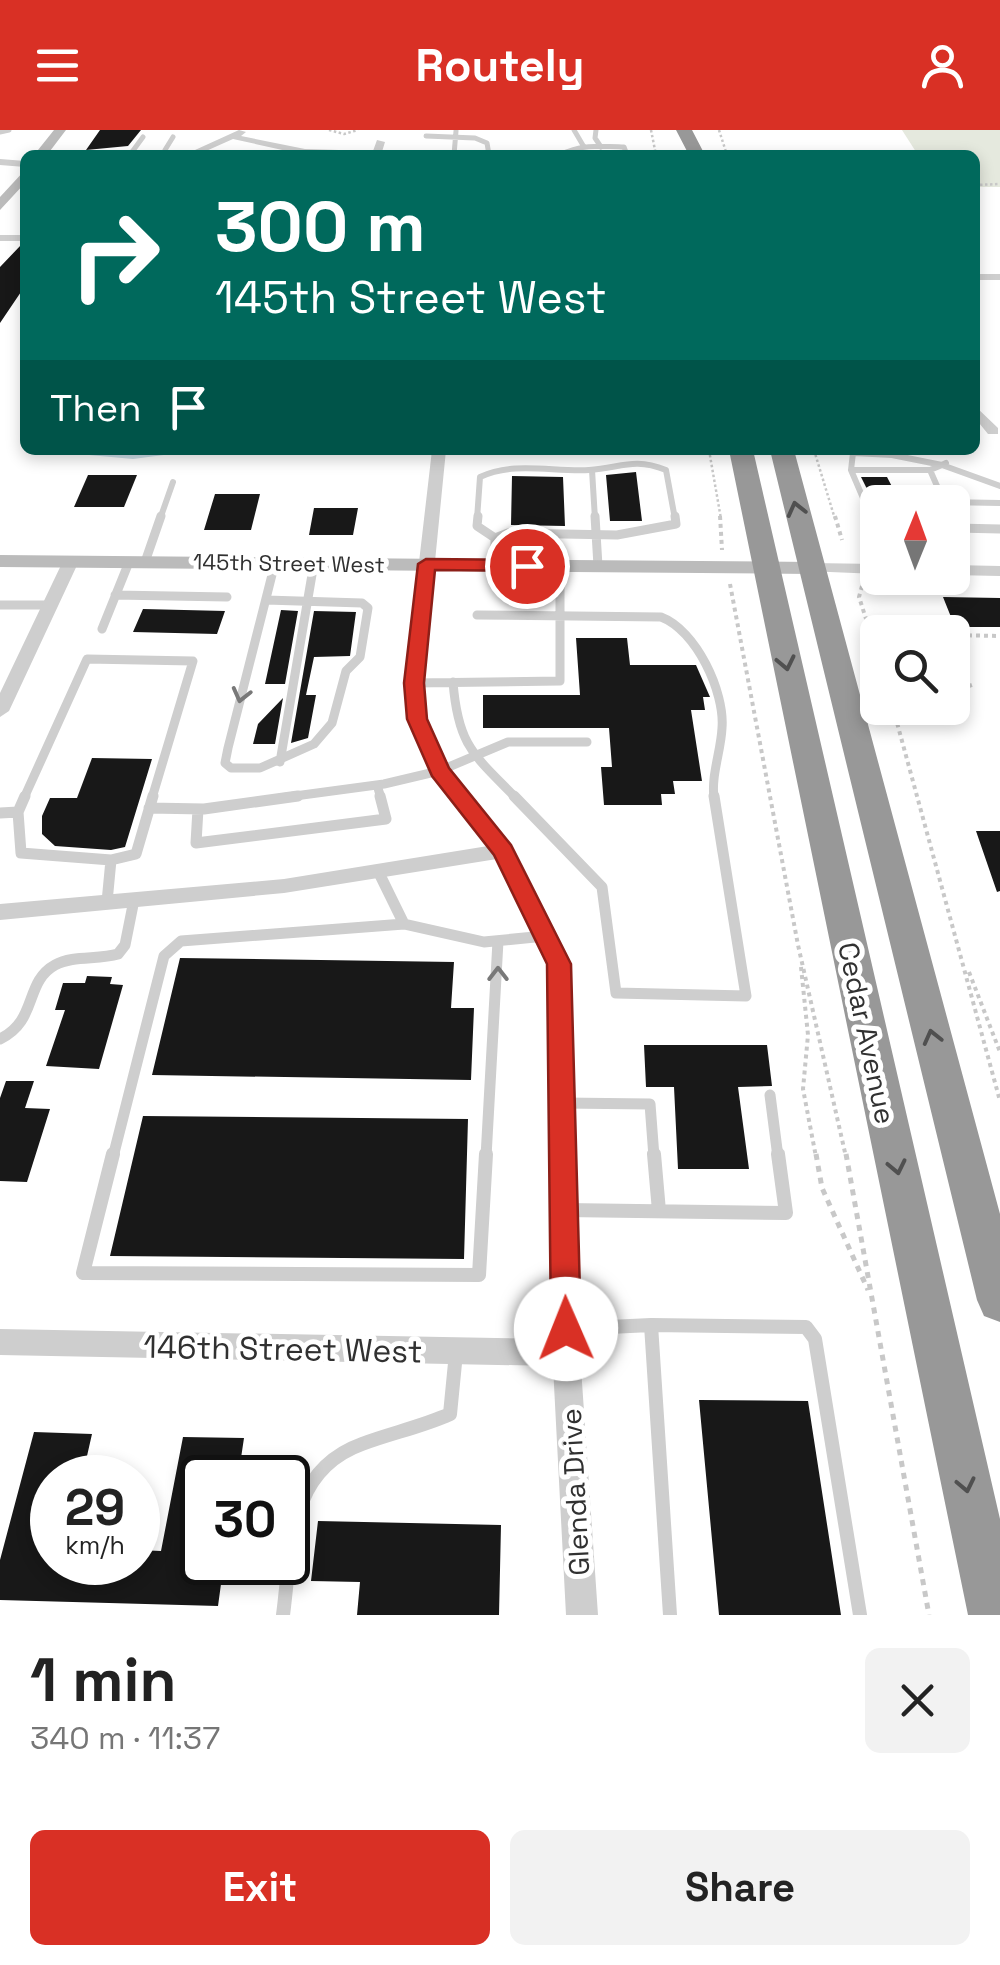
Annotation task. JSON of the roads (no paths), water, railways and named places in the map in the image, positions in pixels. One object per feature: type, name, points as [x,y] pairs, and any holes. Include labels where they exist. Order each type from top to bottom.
[{"type":"highway","name":"Cedar Avenue","points":[[742,455],[995,1615]]},
{"type":"highway","name":"Cedar Avenue","points":[[783,455],[1000,1300]]},
{"type":"street","points":[[44,150],[60,130]]},
{"type":"street","points":[[248,135],[308,150]]},
{"type":"street","points":[[202,150],[248,135],[301,141]]},
{"type":"street","points":[[378,150],[380,142]]},
{"type":"street","points":[[0,206],[20,180]]},
{"type":"street","points":[[980,416],[993,431]]},
{"type":"street","name":"Glenda Drive","points":[[438,455],[414,683],[417,719],[439,771],[503,851],[559,964],[566,1341],[582,1615]]},
{"type":"street","name":"145th Street West","points":[[0,561],[860,569]]},
{"type":"street","points":[[0,711],[71,561]]},
{"type":"street","points":[[970,570],[1000,571]]},
{"type":"street","points":[[0,912],[284,886],[503,851]]},
{"type":"street","name":"146th Street West","points":[[0,1344],[456,1352],[566,1341]]},
{"type":"lane","points":[[0,132],[10,130]]},
{"type":"lane","points":[[574,130],[590,150]]},
{"type":"lane","points":[[596,130],[595,138],[601,147]]},
{"type":"lane","points":[[426,136],[456,133],[487,143],[488,150]]},
{"type":"lane","points":[[133,150],[142,136]]},
{"type":"lane","points":[[165,150],[173,137]]},
{"type":"lane","points":[[565,150],[625,150]]},
{"type":"lane","points":[[853,455],[851,470],[860,491]]},
{"type":"lane","points":[[905,455],[946,463],[1000,486]]},
{"type":"lane","points":[[648,462],[666,470],[676,524],[665,529],[597,534],[508,533],[496,538],[478,526],[480,477],[498,468],[592,470],[648,462]]},
{"type":"lane","points":[[851,470],[930,470],[946,463]]},
{"type":"lane","points":[[592,470],[598,566]]},
{"type":"lane","points":[[930,470],[937,485]]},
{"type":"lane","points":[[102,629],[173,482]]},
{"type":"lane","points":[[970,502],[1000,503]]},
{"type":"lane","points":[[970,527],[1000,529]]},
{"type":"lane","points":[[494,565],[496,538]]},
{"type":"lane","points":[[266,600],[356,602],[368,608],[360,657],[346,671],[332,722],[314,744],[280,762],[244,770],[225,763],[275,563]]},
{"type":"lane","points":[[280,762],[314,563]]},
{"type":"lane","points":[[414,683],[560,680],[560,566]]},
{"type":"lane","points":[[116,595],[227,597]]},
{"type":"lane","points":[[0,605],[52,605]]},
{"type":"lane","points":[[453,682],[456,721],[474,756],[602,887],[616,993],[746,996],[713,789],[723,725],[718,692],[704,659],[672,621],[661,617],[477,615]]},
{"type":"lane","points":[[87,659],[193,661],[136,854],[111,860],[20,853],[18,812],[87,659]]},
{"type":"lane","points":[[0,677],[19,677]]},
{"type":"lane","points":[[149,808],[198,809],[377,784],[439,771],[508,742],[587,742]]},
{"type":"lane","points":[[198,809],[196,843],[386,819],[377,784]]},
{"type":"lane","points":[[0,813],[18,812]]},
{"type":"lane","points":[[107,902],[111,860]]},
{"type":"lane","points":[[378,871],[404,924]]},
{"type":"lane","points":[[0,1039],[14,1034],[26,1022],[41,976],[57,964],[118,954],[125,946],[134,900]]},
{"type":"lane","points":[[498,941],[479,1275],[83,1273],[164,956],[181,941],[404,924],[484,942],[545,936]]},
{"type":"lane","points":[[564,1210],[786,1213],[770,1095]]},
{"type":"lane","points":[[561,1102],[650,1104],[659,1211]]},
{"type":"lane","points":[[651,1325],[670,1615]]},
{"type":"lane","points":[[566,1341],[651,1325],[806,1327],[814,1339],[860,1615]]},
{"type":"lane","points":[[284,1615],[298,1505],[304,1488],[344,1449],[450,1414],[456,1352]]}]
